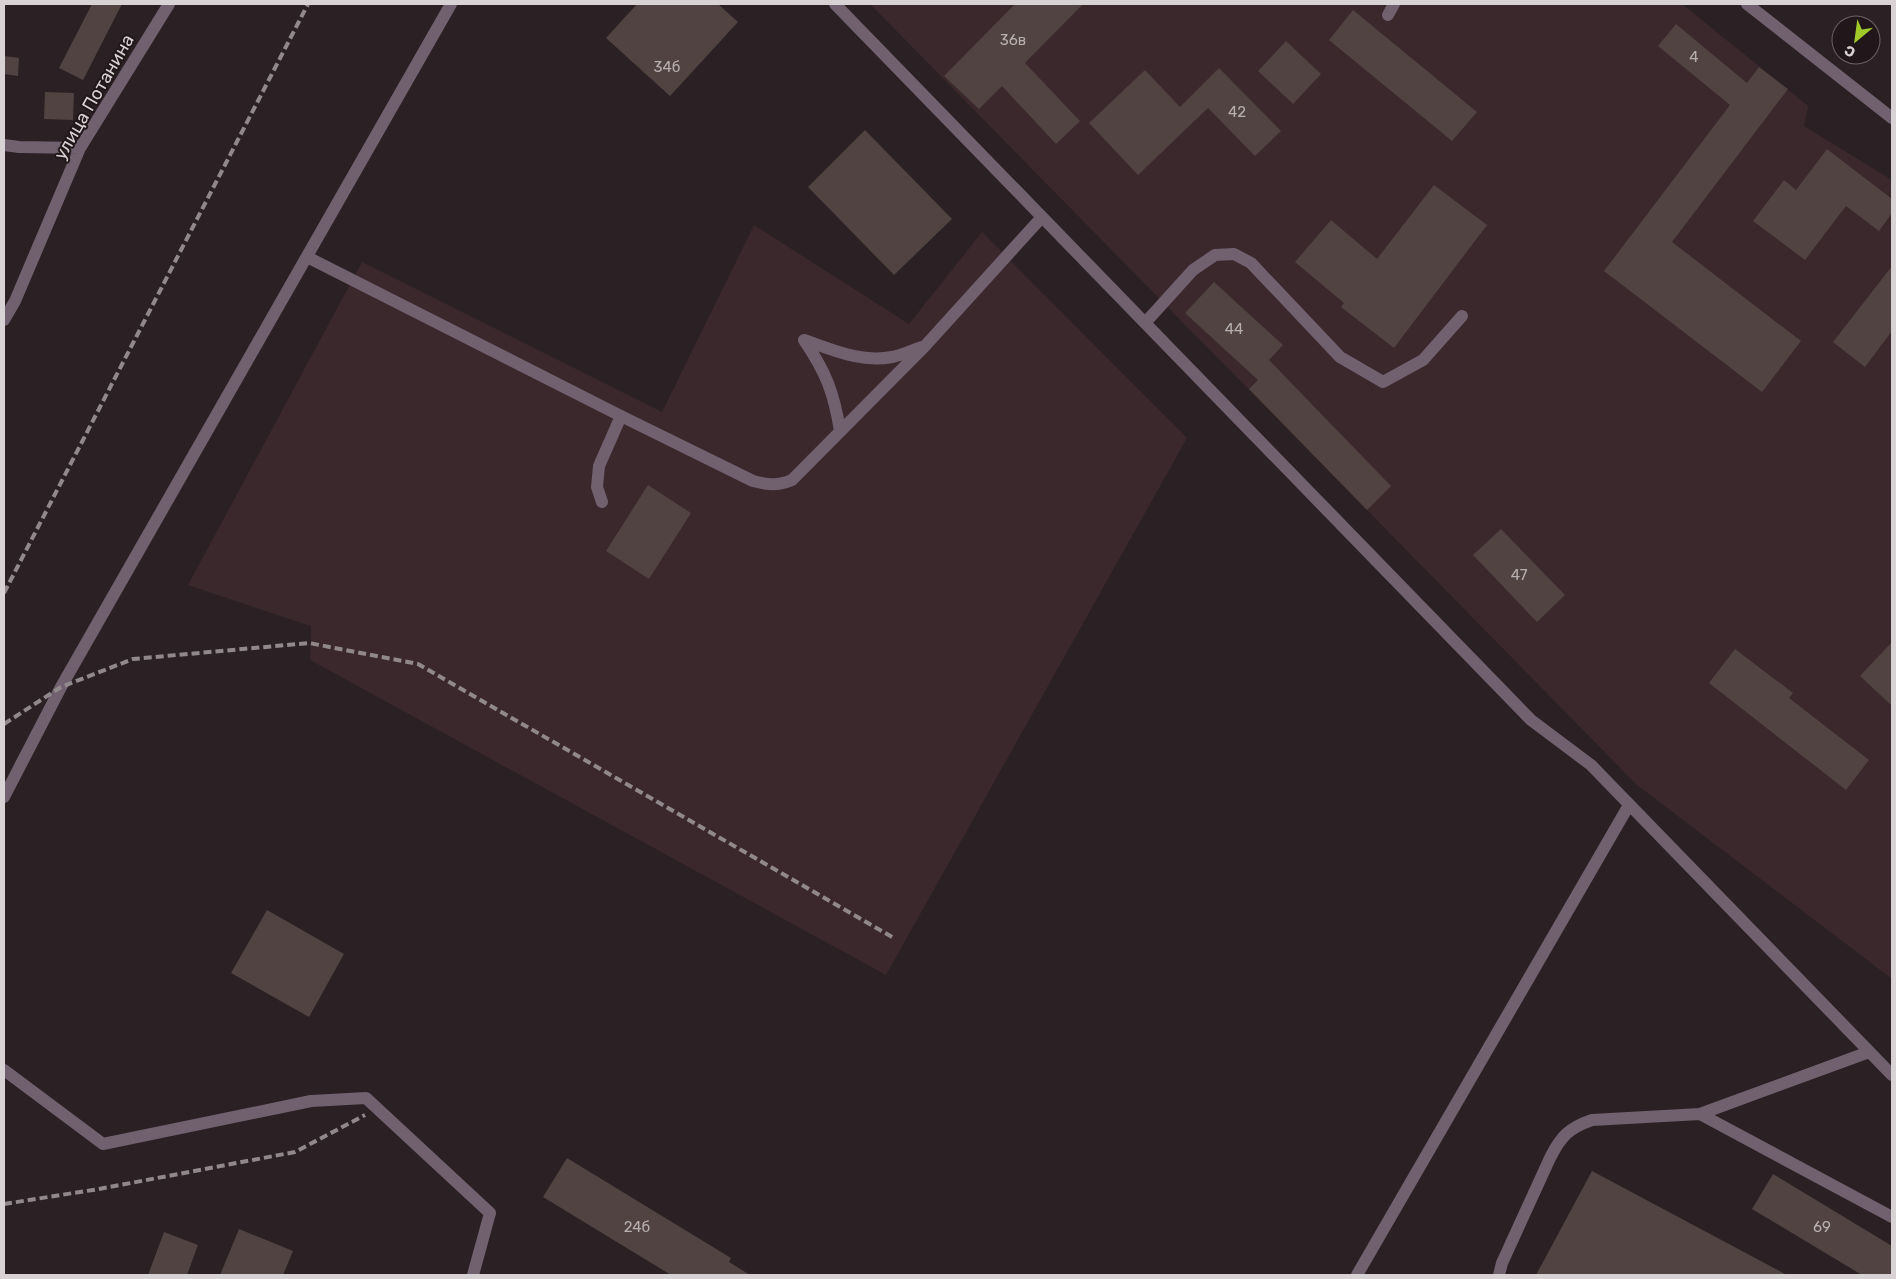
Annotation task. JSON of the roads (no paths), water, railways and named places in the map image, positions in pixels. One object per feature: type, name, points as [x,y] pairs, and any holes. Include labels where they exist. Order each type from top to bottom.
[{"type":"street","name":"улица Потанина","points":[[4,320],[15,301],[80,148],[169,4]]},
{"type":"street","points":[[4,797],[62,688],[451,4]]},
{"type":"street","points":[[834,4],[1531,720],[1591,765],[1892,1075]]},
{"type":"street","points":[[1748,4],[1892,118]]},
{"type":"street","points":[[4,145],[80,148]]},
{"type":"street","points":[[307,257],[621,416],[753,481],[769,486],[792,480],[925,346],[1042,217]]},
{"type":"street","points":[[1145,322],[1193,270],[1215,255],[1234,254],[1251,263],[1340,357],[1383,382],[1423,360],[1462,316]]},
{"type":"street","points":[[840,431],[836,402],[827,379],[819,361],[804,340],[842,354],[868,359],[892,357],[925,346]]},
{"type":"street","points":[[602,502],[596,487],[599,466],[621,416]]},
{"type":"street","points":[[1357,1275],[1629,805]]},
{"type":"street","points":[[1500,1275],[1502,1263],[1557,1143],[1567,1132],[1579,1124],[1592,1120],[1700,1114],[1869,1052]]},
{"type":"street","points":[[4,1070],[103,1144],[311,1101],[366,1098],[490,1213],[473,1275]]},
{"type":"street","points":[[1700,1114],[1892,1217]]},
{"type":"railway","points":[[4,593],[308,4]]},
{"type":"railway","points":[[4,724],[61,687],[133,659],[309,643],[418,664],[894,938]]},
{"type":"railway","points":[[4,1204],[99,1189],[295,1152],[365,1115]]}]
